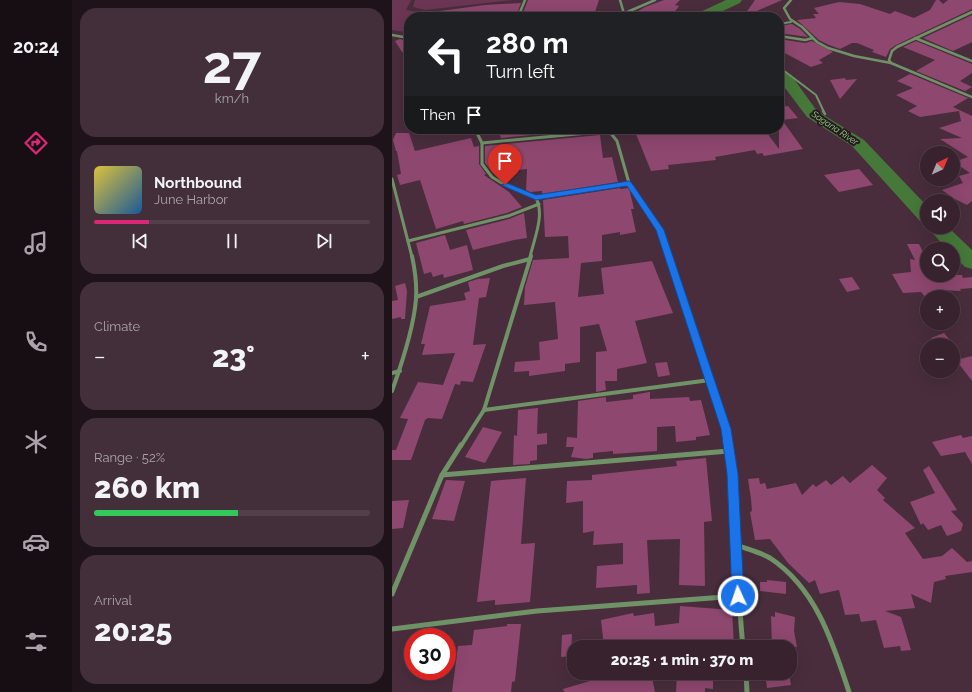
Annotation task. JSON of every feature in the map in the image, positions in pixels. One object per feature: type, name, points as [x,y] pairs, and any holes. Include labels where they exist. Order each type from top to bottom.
[{"type":"street","points":[[520,12],[525,0]]},
{"type":"street","points":[[620,0],[625,12]]},
{"type":"street","points":[[627,12],[655,0]]},
{"type":"street","points":[[792,0],[784,8],[792,22],[798,24],[813,38],[834,50],[891,63],[972,97]]},
{"type":"street","points":[[891,63],[889,60],[892,51],[915,38],[972,12]]},
{"type":"street","points":[[392,35],[404,37]]},
{"type":"street","points":[[784,37],[805,40],[813,38]]},
{"type":"street","points":[[915,38],[972,61]]},
{"type":"street","points":[[478,134],[482,143],[482,164],[492,177],[505,185],[536,198],[629,183]]},
{"type":"street","points":[[482,143],[571,134]]},
{"type":"street","points":[[613,134],[617,141],[629,183],[660,230],[726,429],[733,474],[738,596],[742,640]]},
{"type":"street","points":[[392,179],[398,208],[408,241],[414,274],[416,297],[400,371],[392,391]]},
{"type":"street","points":[[392,594],[442,475],[484,410],[530,259],[540,214],[539,204],[536,198]]},
{"type":"street","points":[[408,241],[508,216],[539,204]]},
{"type":"street","points":[[416,297],[503,266],[530,259]]},
{"type":"street","points":[[392,372],[400,371]]},
{"type":"street","points":[[484,410],[710,380]]},
{"type":"street","points":[[442,475],[729,451]]},
{"type":"street","points":[[736,545],[769,557],[783,568],[810,599],[839,661],[849,692]]},
{"type":"street","points":[[392,629],[537,611],[738,596]]},
{"type":"street","points":[[747,680],[748,692]]},
{"type":"lane","points":[[784,23],[792,22]]},
{"type":"lane","points":[[784,71],[816,95],[825,114]]},
{"type":"shaded area","points":[[392,0],[411,0],[406,10],[418,12],[404,12],[404,32],[392,30]]},
{"type":"shaded area","points":[[415,0],[512,0],[425,10],[413,7]]},
{"type":"building","points":[[528,0],[599,0],[595,12],[523,12]]},
{"type":"building","points":[[664,0],[680,0],[675,5],[679,6],[674,12],[636,12]]},
{"type":"building","points":[[755,0],[782,0],[754,12],[747,12]]},
{"type":"building","points":[[936,0],[939,0],[943,4],[948,0],[972,0],[972,9],[896,45],[890,49],[886,57],[872,52],[874,50],[857,43],[852,43],[840,49],[829,45],[819,40],[797,20],[816,18],[813,14],[819,14],[814,8],[839,2],[860,4],[890,14],[895,11],[914,18],[930,10]]},
{"type":"building","points":[[521,3],[518,12],[440,12],[440,11],[485,5]]},
{"type":"building","points":[[972,15],[972,42],[953,51],[923,38]]},
{"type":"building","points":[[792,24],[808,37],[784,34],[784,25]]},
{"type":"building","points":[[400,39],[404,40],[404,51],[402,52],[395,41]]},
{"type":"building","points":[[784,40],[805,43],[812,41],[833,52],[819,60],[823,63],[811,67],[784,53]]},
{"type":"building","points":[[916,41],[972,64],[972,73],[960,81],[972,87],[965,91],[916,71],[935,60],[903,47]]},
{"type":"building","points":[[910,74],[968,98],[953,107],[972,116],[972,201],[967,205],[960,202],[960,194],[948,194],[942,190],[954,186],[960,186],[960,184],[963,183],[960,176],[970,173],[960,166],[960,160],[968,157],[960,152],[960,146],[951,146],[940,139],[962,138],[939,128],[961,121],[959,111],[920,117],[908,111],[917,106],[896,95],[913,88],[897,81]]},
{"type":"building","points":[[845,78],[846,80],[857,79],[840,99],[830,80]]},
{"type":"building","points":[[784,106],[788,106],[798,118],[784,120]]},
{"type":"building","points":[[784,123],[803,149],[764,156],[762,153],[757,154],[755,150],[715,157],[716,160],[668,165],[669,169],[651,171],[636,134],[768,134],[779,149],[779,134],[784,134]]},
{"type":"building","points":[[396,133],[409,134],[415,151],[471,138],[474,147],[479,146],[479,164],[486,174],[484,175],[509,192],[522,207],[507,213],[464,224],[463,221],[436,229],[420,180],[400,185],[397,175],[401,174],[397,151],[393,140]]},
{"type":"building","points":[[500,134],[544,134],[501,138]]},
{"type":"building","points":[[600,135],[603,158],[612,157],[618,182],[542,194],[542,191],[530,192],[526,190],[527,169],[493,173],[485,163],[485,146]]},
{"type":"building","points":[[859,169],[873,185],[839,192],[824,175]]},
{"type":"building","points":[[620,188],[629,188],[634,209],[631,209],[636,232],[620,235],[620,232],[602,235],[602,261],[581,263],[578,297],[604,294],[601,268],[652,261],[673,313],[635,321],[647,363],[617,369],[617,381],[605,381],[606,390],[596,392],[596,352],[607,351],[599,324],[580,327],[580,362],[565,364],[565,371],[529,376],[529,371],[514,372],[515,362],[540,360],[539,342],[558,339],[555,302],[524,305],[525,287],[533,260],[569,258],[568,236],[545,237],[543,200]]},
{"type":"building","points":[[524,213],[527,238],[473,250],[466,230],[509,219]]},
{"type":"building","points":[[445,235],[450,250],[467,245],[473,270],[444,278],[443,274],[433,277],[431,272],[424,274],[416,243]]},
{"type":"building","points":[[907,244],[919,244],[920,246],[920,282],[960,282],[960,275],[962,275],[963,278],[972,277],[972,288],[960,289],[961,291],[920,290],[920,292],[903,293],[892,274],[911,272],[910,259],[915,260]]},
{"type":"building","points":[[852,277],[860,289],[847,292],[839,279]]},
{"type":"building","points":[[490,278],[486,297],[479,298],[473,345],[486,344],[473,382],[461,381],[460,385],[455,384],[442,419],[428,418],[425,420],[411,460],[392,460],[392,450],[396,450],[408,419],[400,418],[418,382],[443,385],[455,353],[422,355],[425,344],[421,344],[430,306],[466,300],[464,293],[470,291],[468,282]]},
{"type":"building","points":[[405,283],[407,291],[405,319],[401,319],[401,317],[392,319],[392,301],[398,300],[395,286]]},
{"type":"building","points":[[944,333],[948,338],[931,338]]},
{"type":"building","points":[[972,356],[972,381],[960,365],[960,359]]},
{"type":"building","points":[[667,362],[670,375],[658,377],[655,363]]},
{"type":"building","points":[[650,392],[650,399],[689,397],[690,401],[701,400],[710,435],[696,437],[696,440],[676,442],[675,426],[657,427],[657,451],[613,454],[613,451],[593,453],[593,458],[586,459],[571,457],[574,447],[566,447],[567,437],[577,438],[578,401],[606,397],[606,402],[633,399],[633,395]]},
{"type":"building","points":[[538,408],[537,434],[547,433],[547,444],[537,445],[537,460],[530,461],[530,464],[513,465],[514,435],[517,436],[518,410]]},
{"type":"building","points":[[483,427],[502,432],[485,463],[465,457]]},
{"type":"building","points":[[961,435],[963,438],[972,436],[972,464],[965,452],[941,456],[932,442]]},
{"type":"building","points":[[706,458],[712,521],[704,522],[705,586],[679,585],[680,539],[647,540],[650,593],[637,594],[637,585],[596,588],[597,566],[623,564],[623,543],[593,545],[594,531],[583,533],[583,501],[566,503],[567,481],[592,480],[592,475],[677,466],[676,461]]},
{"type":"building","points":[[872,465],[887,478],[877,490],[885,498],[883,500],[915,528],[905,533],[923,559],[942,556],[952,548],[967,562],[972,561],[972,572],[945,576],[946,579],[934,582],[931,603],[911,594],[915,608],[885,611],[901,617],[911,650],[901,651],[900,646],[884,648],[876,620],[861,622],[859,614],[845,615],[839,590],[820,594],[815,580],[809,583],[788,563],[770,539],[755,540],[750,512],[752,511],[748,479],[759,478],[760,484],[765,483],[767,489],[796,483],[802,495],[813,484],[816,487],[826,480],[831,485],[843,476],[850,483]]},
{"type":"building","points":[[929,466],[957,510],[951,511],[963,524],[961,531],[947,536],[941,525],[928,530],[923,523],[921,525],[910,502],[935,493],[923,470]]},
{"type":"building","points":[[526,478],[521,544],[535,543],[530,602],[495,605],[495,600],[477,602],[491,481]]},
{"type":"building","points":[[446,480],[465,481],[454,521],[432,519]]},
{"type":"building","points":[[409,500],[403,528],[392,529],[392,501]]},
{"type":"building","points":[[767,580],[786,582],[786,594],[760,591],[760,582],[767,582]]},
{"type":"building","points":[[680,606],[732,610],[734,640],[603,640],[601,620],[633,613],[634,616],[654,613],[655,626],[679,623]]},
{"type":"building","points":[[775,612],[795,617],[794,631],[796,640],[772,640],[771,616],[775,617]]},
{"type":"building","points":[[507,624],[521,624],[515,681],[512,682],[511,692],[452,692],[454,680],[456,680],[458,646],[472,645],[474,630],[507,626]]},
{"type":"building","points":[[572,634],[572,640],[567,640],[567,656],[561,657],[562,635]]},
{"type":"building","points":[[652,680],[655,692],[564,692],[563,689],[590,681]]},
{"type":"building","points":[[677,680],[713,680],[713,689],[705,688],[705,692],[676,692]]},
{"type":"building","points":[[766,680],[790,680],[791,685],[767,688]]},
{"type":"waterway","name":"Sagana River","points":[[711,12],[736,0]]},
{"type":"waterway","name":"Sagana River","points":[[784,77],[812,114],[858,143],[920,209]]},
{"type":"waterway","name":"Sagana River","points":[[944,234],[972,262]]},
{"type":"route","points":[[505,185],[536,198],[629,183],[660,230],[726,429],[733,474],[738,596]]}]
